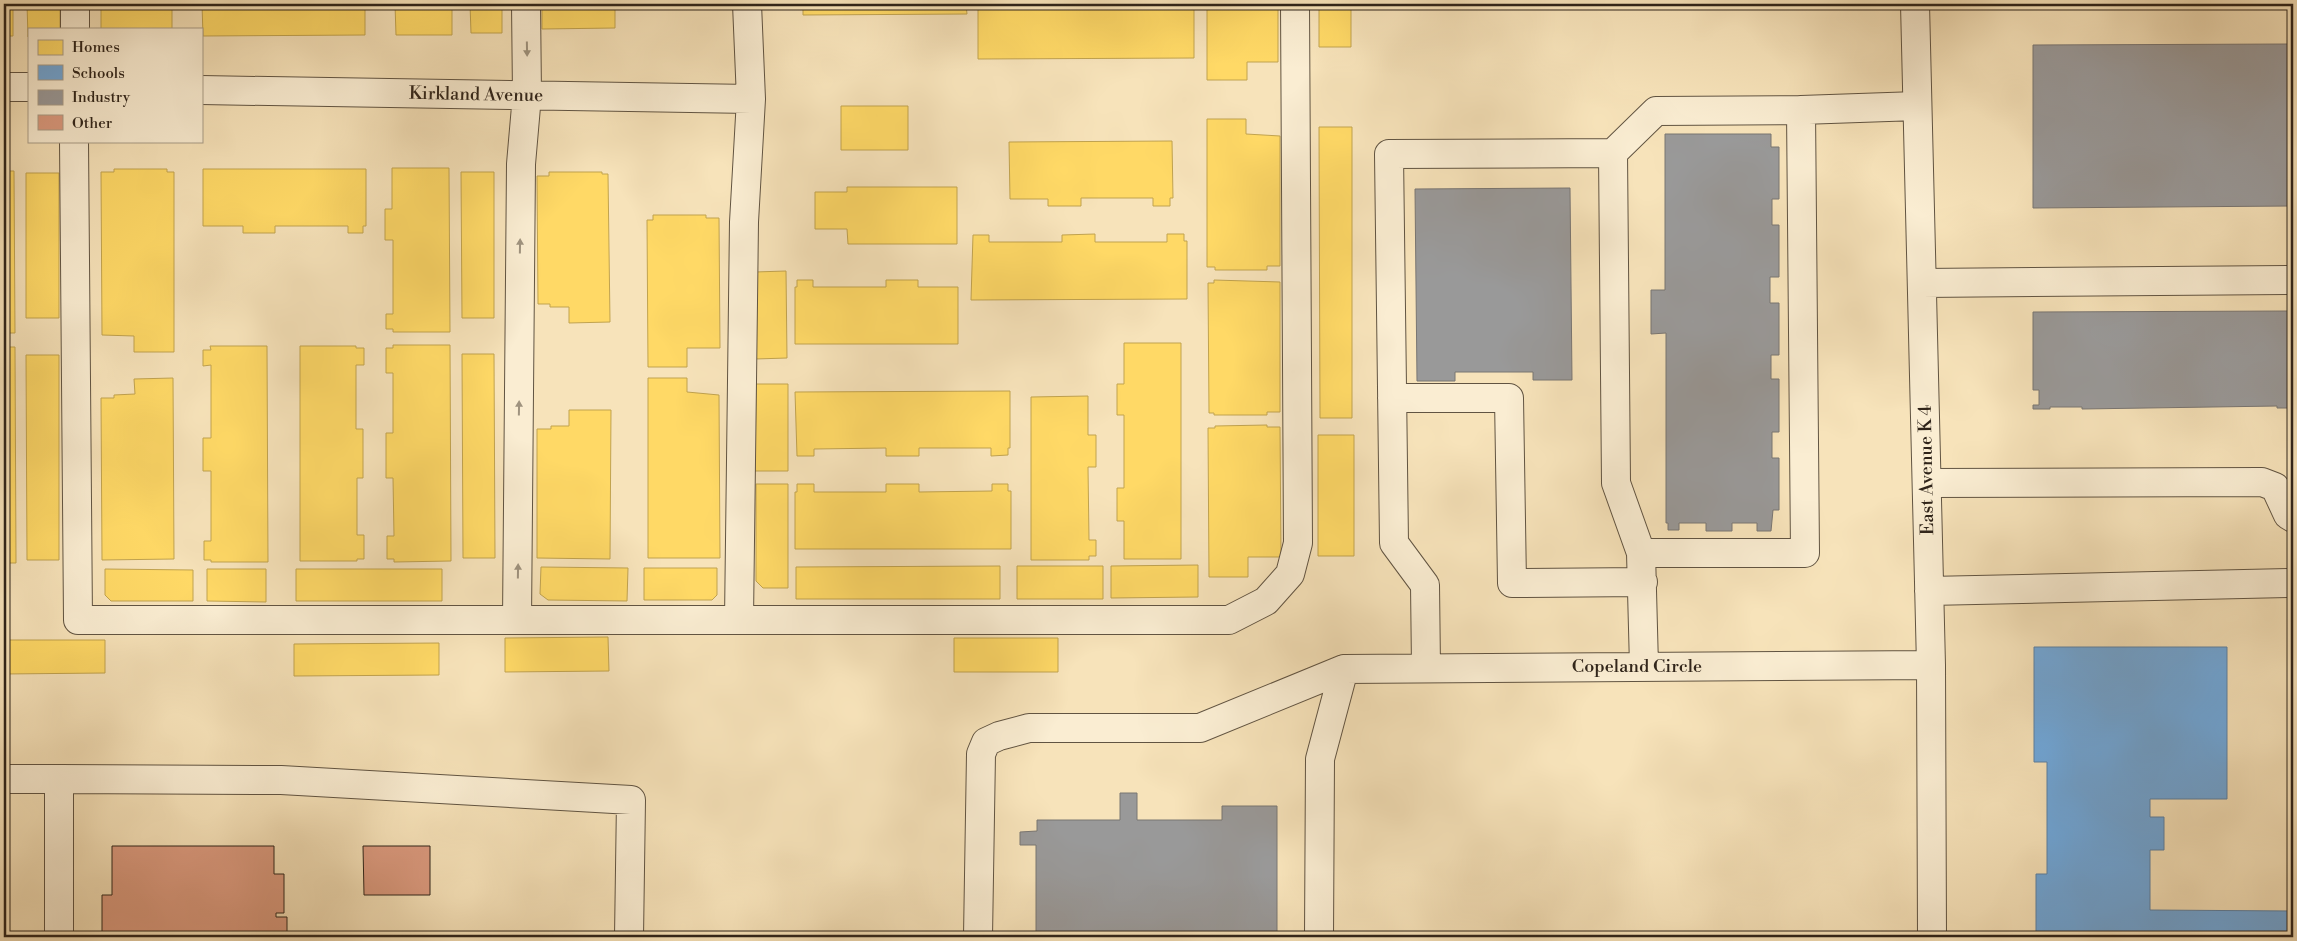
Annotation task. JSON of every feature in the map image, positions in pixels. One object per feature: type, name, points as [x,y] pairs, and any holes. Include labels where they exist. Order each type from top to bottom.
[{"type":"street","points":[[75,4],[75,28]]},
{"type":"street","points":[[517,620],[521,164],[527,95],[526,4]]},
{"type":"street","points":[[738,620],[744,232],[751,99],[747,4]]},
{"type":"street","points":[[74,142],[78,620],[1229,620],[1266,601],[1290,574],[1298,543],[1296,4]]},
{"type":"street","name":"East Avenue K 4","points":[[1915,4],[1931,665],[1932,937]]},
{"type":"street","points":[[4,87],[28,87]]},
{"type":"street","name":"Kirkland Avenue","points":[[202,90],[751,99]]},
{"type":"street","points":[[1426,667],[1425,585],[1394,543],[1389,154],[1613,153],[1656,111],[1801,110],[1917,106]]},
{"type":"street","points":[[1641,553],[1805,553],[1801,110]]},
{"type":"street","points":[[1613,153],[1616,484],[1641,553],[1644,666]]},
{"type":"street","points":[[1922,284],[2293,280]]},
{"type":"street","points":[[1392,398],[1509,398],[1512,583],[1643,582]]},
{"type":"street","points":[[1927,483],[2262,482],[2275,487],[2288,515],[2293,518]]},
{"type":"street","points":[[1929,590],[2293,584]]},
{"type":"street","name":"Copeland Circle","points":[[1344,669],[1931,665]]},
{"type":"street","points":[[978,937],[981,754],[986,742],[1029,728],[1200,728],[1344,669]]},
{"type":"street","points":[[1319,937],[1320,759],[1344,669]]},
{"type":"street","points":[[4,779],[281,780],[631,800],[629,937]]},
{"type":"street","points":[[58,937],[59,779]]},
{"type":"building: Homes","points":[[4,4],[13,4],[13,36],[4,36]]},
{"type":"building: Homes","points":[[27,4],[60,4],[60,28],[28,28],[28,37]]},
{"type":"building: Homes","points":[[101,4],[172,4],[172,28],[101,28]]},
{"type":"building: Homes","points":[[202,4],[365,4],[365,35],[203,36]]},
{"type":"building: Homes","points":[[395,4],[452,4],[452,35],[396,35]]},
{"type":"building: Homes","points":[[470,4],[502,4],[502,33],[471,33]]},
{"type":"building: Homes","points":[[542,4],[615,4],[615,28],[542,29]]},
{"type":"building: Homes","points":[[803,4],[966,4],[967,14],[803,15]]},
{"type":"building: Homes","points":[[978,4],[1194,4],[1194,58],[978,59]]},
{"type":"building: Homes","points":[[1207,4],[1278,4],[1278,62],[1247,62],[1247,80],[1207,80]]},
{"type":"building: Homes","points":[[1319,4],[1351,4],[1351,47],[1319,47]]},
{"type":"building: Homes","points":[[841,106],[908,106],[908,150],[841,150]]},
{"type":"building: Homes","points":[[1207,119],[1246,119],[1246,134],[1280,136],[1280,266],[1267,266],[1267,270],[1215,270],[1215,267],[1207,267]]},
{"type":"building: Homes","points":[[1319,127],[1352,127],[1352,418],[1320,418]]},
{"type":"building: Homes","points":[[1172,141],[1173,198],[1170,198],[1170,206],[1153,206],[1153,198],[1081,198],[1081,206],[1048,206],[1048,199],[1010,199],[1009,142]]},
{"type":"building: Homes","points":[[392,168],[449,168],[450,332],[393,332],[393,329],[386,329],[386,314],[393,314],[393,240],[385,240],[385,209],[392,209]]},
{"type":"building: Homes","points":[[114,169],[167,169],[167,172],[174,172],[174,352],[134,352],[134,336],[102,335],[101,172],[114,172]]},
{"type":"building: Homes","points":[[203,169],[366,169],[366,226],[363,226],[363,233],[348,233],[348,226],[275,226],[275,233],[243,233],[243,226],[203,226]]},
{"type":"building: Homes","points":[[4,171],[14,171],[15,333],[4,333]]},
{"type":"building: Homes","points":[[461,172],[494,172],[494,318],[462,318]]},
{"type":"building: Homes","points":[[549,172],[602,172],[602,174],[608,174],[610,322],[569,323],[569,307],[550,307],[550,304],[538,304],[537,176],[549,176]]},
{"type":"building: Homes","points":[[26,173],[59,173],[59,318],[26,318]]},
{"type":"building: Homes","points":[[847,187],[957,187],[957,244],[848,244],[847,229],[815,229],[815,192],[847,192]]},
{"type":"building: Homes","points":[[653,215],[706,215],[706,218],[719,218],[720,348],[687,348],[687,367],[648,367],[647,220],[653,220]]},
{"type":"building: Homes","points":[[1095,234],[1095,242],[1167,242],[1167,234],[1184,234],[1184,241],[1187,241],[1187,299],[971,300],[973,235],[989,235],[989,242],[1062,242],[1062,235]]},
{"type":"building: Homes","points":[[786,271],[787,358],[755,359],[755,272]]},
{"type":"building: Homes","points":[[797,280],[813,280],[813,287],[886,287],[886,280],[918,280],[918,287],[958,287],[958,344],[795,344],[795,287],[797,287]]},
{"type":"building: Homes","points":[[1214,280],[1280,282],[1280,412],[1267,412],[1267,415],[1214,415],[1214,413],[1209,413],[1208,283],[1214,283]]},
{"type":"building: Homes","points":[[1124,343],[1181,343],[1181,559],[1124,559],[1124,521],[1117,521],[1117,488],[1124,488],[1124,415],[1117,415],[1117,384],[1124,384]]},
{"type":"building: Homes","points":[[393,345],[450,345],[451,561],[394,562],[394,559],[387,559],[387,536],[394,536],[393,478],[386,478],[386,433],[393,433],[393,373],[386,373],[386,348],[393,348]]},
{"type":"building: Homes","points":[[210,346],[267,346],[268,562],[211,562],[211,560],[204,560],[204,541],[211,541],[211,471],[203,471],[203,438],[211,438],[211,365],[203,366],[203,350],[211,350]]},
{"type":"building: Homes","points":[[300,346],[356,346],[356,348],[364,348],[364,365],[356,365],[356,429],[363,429],[363,478],[357,478],[357,535],[364,535],[364,559],[357,559],[357,561],[300,561]]},
{"type":"building: Homes","points":[[4,347],[15,347],[16,563],[4,563]]},
{"type":"building: Homes","points":[[462,354],[494,354],[495,558],[463,558]]},
{"type":"building: Homes","points":[[26,355],[59,355],[59,560],[27,560]]},
{"type":"building: Homes","points":[[173,378],[174,559],[102,560],[101,398],[114,398],[114,395],[135,394],[134,379]]},
{"type":"building: Homes","points":[[648,378],[687,378],[687,392],[719,395],[720,558],[648,558]]},
{"type":"building: Homes","points":[[756,384],[788,384],[788,471],[755,471]]},
{"type":"building: Homes","points":[[1010,391],[1010,448],[1008,448],[1008,455],[991,456],[991,448],[919,448],[919,456],[886,456],[886,448],[814,449],[814,456],[797,456],[795,392]]},
{"type":"building: Homes","points":[[1088,396],[1088,435],[1096,435],[1096,467],[1088,467],[1089,540],[1096,540],[1096,556],[1089,556],[1089,560],[1031,560],[1031,397]]},
{"type":"building: Homes","points":[[569,410],[611,410],[610,559],[537,558],[537,429],[551,429],[551,426],[569,426]]},
{"type":"building: Homes","points":[[1267,425],[1267,427],[1280,427],[1281,557],[1248,557],[1248,577],[1209,577],[1208,428],[1215,428],[1215,426]]},
{"type":"building: Homes","points":[[1318,435],[1354,435],[1354,556],[1318,556]]},
{"type":"building: Homes","points":[[756,484],[788,484],[788,588],[763,588],[756,581]]},
{"type":"building: Homes","points":[[797,484],[814,484],[814,492],[886,492],[886,484],[919,484],[919,492],[992,491],[992,484],[1008,484],[1008,491],[1011,491],[1011,549],[795,549],[795,492],[797,492]]},
{"type":"building: Homes","points":[[1198,565],[1198,597],[1111,598],[1111,566]]},
{"type":"building: Homes","points":[[1000,566],[1000,599],[796,599],[796,567]]},
{"type":"building: Homes","points":[[1017,566],[1103,566],[1103,599],[1017,599]]},
{"type":"building: Homes","points":[[541,567],[628,568],[627,601],[548,600],[540,594]]},
{"type":"building: Homes","points":[[644,568],[717,568],[717,595],[712,600],[644,600]]},
{"type":"building: Homes","points":[[105,569],[193,570],[193,601],[111,601],[105,595]]},
{"type":"building: Homes","points":[[207,569],[266,569],[266,602],[207,601]]},
{"type":"building: Homes","points":[[296,569],[442,569],[442,601],[296,601]]},
{"type":"building: Homes","points":[[4,570],[8,570],[8,602],[4,602]]},
{"type":"building: Homes","points":[[608,637],[609,671],[505,672],[505,638]]},
{"type":"building: Homes","points":[[954,638],[1058,638],[1058,672],[954,672]]},
{"type":"building: Homes","points":[[4,640],[105,640],[105,673],[4,674]]},
{"type":"building: Homes","points":[[439,643],[439,675],[294,676],[294,644]]},
{"type":"building: Schools","points":[[2034,647],[2227,647],[2227,799],[2150,799],[2150,817],[2164,817],[2164,850],[2150,850],[2150,910],[2293,911],[2293,937],[2036,937],[2036,874],[2047,874],[2047,762],[2034,762]]},
{"type":"building: Industry","points":[[2293,44],[2293,206],[2033,208],[2033,45]]},
{"type":"building: Industry","points":[[1665,134],[1771,134],[1771,147],[1779,147],[1779,199],[1772,199],[1772,225],[1779,225],[1779,277],[1770,277],[1770,303],[1779,303],[1779,355],[1771,355],[1771,379],[1779,379],[1779,432],[1772,432],[1772,458],[1779,458],[1779,510],[1773,510],[1771,531],[1757,531],[1757,523],[1732,523],[1732,531],[1706,531],[1706,523],[1679,523],[1679,530],[1668,530],[1668,523],[1666,523],[1666,333],[1651,334],[1651,290],[1665,290]]},
{"type":"building: Industry","points":[[1570,188],[1572,380],[1533,380],[1533,372],[1455,372],[1455,381],[1417,381],[1415,189]]},
{"type":"building: Industry","points":[[2293,311],[2293,408],[2277,408],[2277,406],[2082,409],[2082,407],[2050,407],[2050,409],[2033,409],[2033,405],[2039,405],[2039,390],[2033,390],[2033,312]]},
{"type":"building: Industry","points":[[1120,793],[1137,793],[1137,820],[1222,820],[1222,806],[1277,806],[1277,937],[1036,937],[1036,845],[1020,845],[1020,832],[1037,831],[1037,820],[1120,820]]},
{"type":"building: Other","points":[[112,846],[274,846],[274,874],[284,874],[284,913],[276,913],[276,917],[287,917],[287,937],[102,937],[102,895],[112,895]]},
{"type":"building: Other","points":[[363,846],[430,846],[430,895],[364,895]]}]
